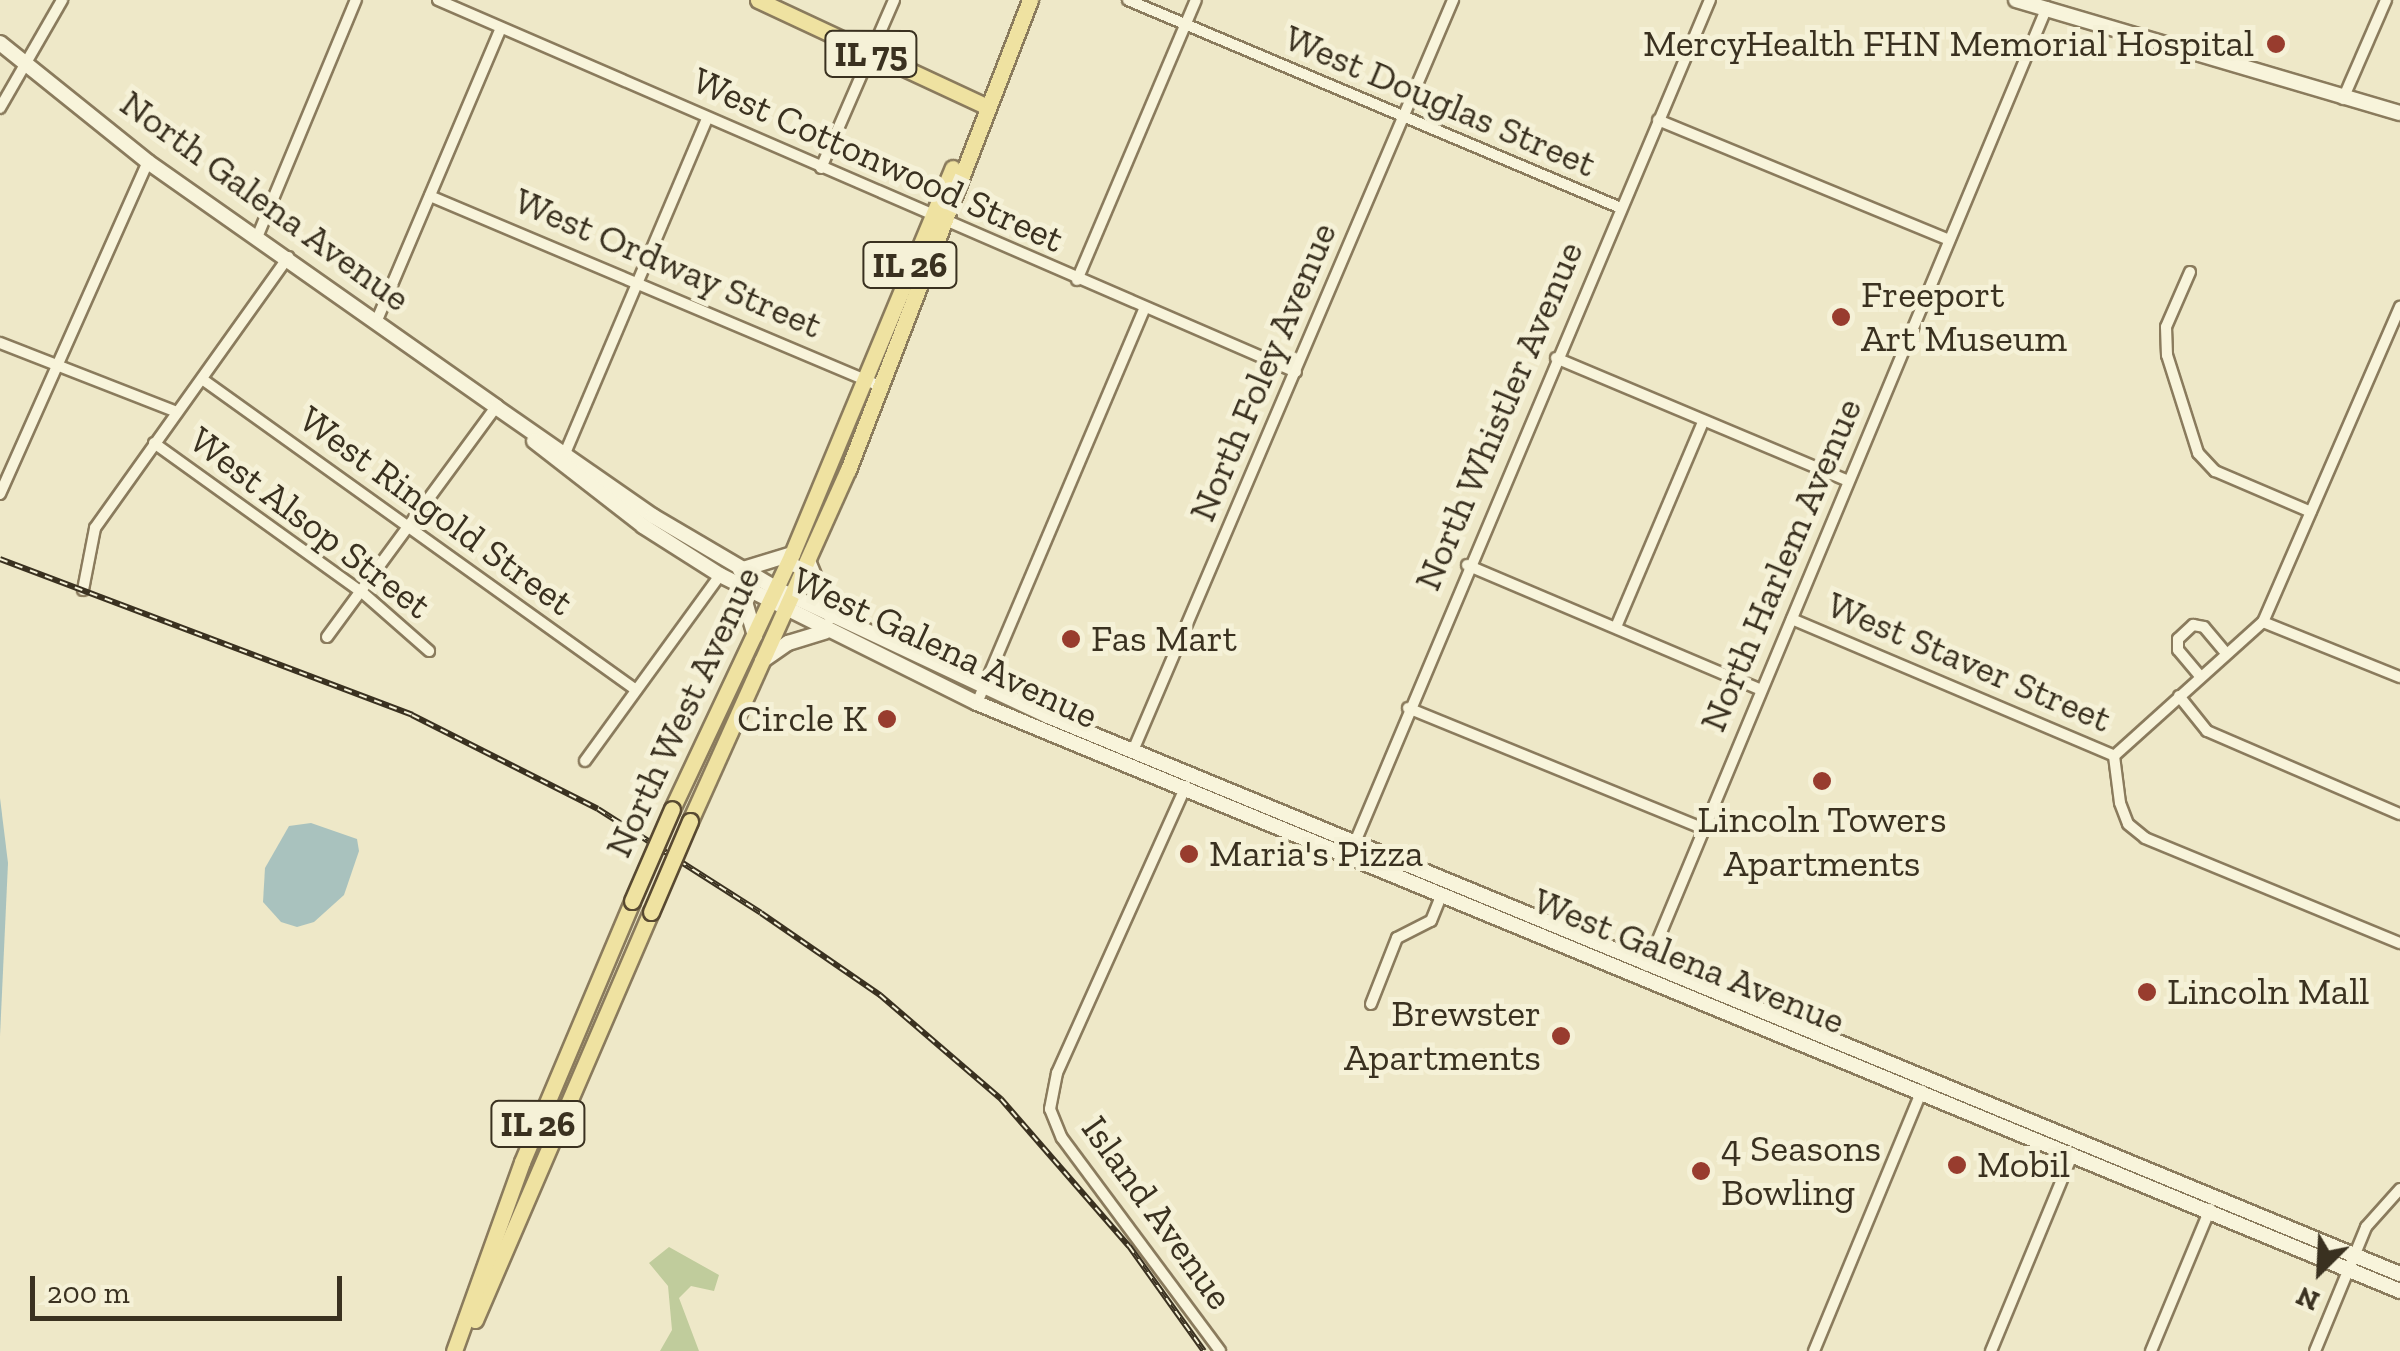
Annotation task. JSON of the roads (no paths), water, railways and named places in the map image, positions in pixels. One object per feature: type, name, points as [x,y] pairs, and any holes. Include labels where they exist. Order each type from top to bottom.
[{"type":"main road","name":"IL 75","points":[[758,0],[984,106]]},
{"type":"main road","name":"North West Avenue","points":[[800,558],[865,379],[1030,0]]},
{"type":"main road","points":[[2016,0],[2343,100],[2400,113]]},
{"type":"main road","name":"North Galena Avenue","points":[[0,43],[148,162],[258,235],[496,407]]},
{"type":"main road","name":"North West Avenue","points":[[457,1351],[762,662],[781,600],[882,387],[936,218]]},
{"type":"main road","name":"West Galena Avenue","points":[[496,407],[720,575],[741,587],[831,616],[979,696]]},
{"type":"main road","name":"West Galena Avenue","points":[[563,458],[740,570],[825,632],[1130,759],[1191,776],[1441,896],[1926,1082],[2077,1145],[2351,1262],[2400,1291]]},
{"type":"main road","points":[[740,570],[800,558],[831,616]]},
{"type":"main road","points":[[741,587],[755,636]]},
{"type":"main road","name":"North West Avenue","points":[[457,1351],[522,1162],[632,901],[755,636],[781,600]]},
{"type":"main road","points":[[762,662],[788,642],[825,632]]},
{"type":"main road","name":"West Galena Avenue","points":[[1130,759],[1184,791],[1352,851],[1645,973]]},
{"type":"main road","name":"West Galena Avenue","points":[[2351,1262],[2400,1274]]},
{"type":"street","points":[[0,108],[22,60],[62,0]]},
{"type":"street","points":[[258,235],[356,0]]},
{"type":"street","name":"West Cottonwood Street","points":[[438,0],[1296,372]]},
{"type":"street","points":[[820,168],[894,0]]},
{"type":"street","name":"West Douglas Street","points":[[1128,0],[1404,120],[1620,208]]},
{"type":"street","points":[[1077,280],[1196,0]]},
{"type":"street","name":"North Foley Avenue","points":[[1130,759],[1453,0]]},
{"type":"street","name":"North Whistler Avenue","points":[[1352,851],[1468,565],[1710,0]]},
{"type":"street","points":[[2343,100],[2386,0]]},
{"type":"street","name":"North Harlem Avenue","points":[[1645,973],[2047,7]]},
{"type":"street","points":[[378,320],[501,28]]},
{"type":"street","points":[[563,458],[706,118]]},
{"type":"street","points":[[1658,120],[1948,240]]},
{"type":"street","points":[[4,491],[148,162]]},
{"type":"street","name":"West Ordway Street","points":[[430,196],[882,387]]},
{"type":"street","points":[[83,590],[95,528],[288,257]]},
{"type":"street","points":[[2190,272],[2166,327],[2167,355],[2198,453],[2214,471],[2311,512]]},
{"type":"street","points":[[2114,756],[2264,622],[2400,307]]},
{"type":"street","points":[[979,696],[1144,309]]},
{"type":"street","points":[[0,342],[177,412]]},
{"type":"street","points":[[1556,358],[1848,481]]},
{"type":"street","name":"West Ringold Street","points":[[202,379],[636,690]]},
{"type":"street","points":[[327,637],[410,530],[496,407]]},
{"type":"street","points":[[1616,627],[1703,422]]},
{"type":"street","name":"West Alsop Street","points":[[154,443],[363,593],[429,651]]},
{"type":"street","points":[[1468,565],[1762,690]]},
{"type":"street","points":[[585,761],[720,575]]},
{"type":"street","name":"West Staver Street","points":[[1792,619],[2114,756],[2120,803],[2128,824],[2146,838],[2400,943]]},
{"type":"street","points":[[2264,622],[2400,678]]},
{"type":"street","points":[[2200,676],[2178,650],[2178,638],[2193,625],[2204,626],[2227,654]]},
{"type":"street","points":[[2179,696],[2207,731],[2400,814]]},
{"type":"street","points":[[1408,708],[1704,829]]},
{"type":"street","points":[[1184,791],[1191,776]]},
{"type":"street","name":"Island Avenue","points":[[1184,791],[1057,1073],[1050,1109],[1062,1138],[1220,1351]]},
{"type":"street","points":[[1371,1004],[1398,938],[1431,922],[1441,896]]},
{"type":"street","points":[[1814,1351],[1926,1082]]},
{"type":"street","points":[[1991,1351],[2077,1145]]},
{"type":"street","points":[[2315,1351],[2375,1212],[2400,1189]]},
{"type":"street","points":[[2151,1351],[2213,1202]]},
{"type":"water","points":[[0,798],[8,863],[0,1036]]},
{"type":"water","points":[[311,823],[357,839],[359,851],[344,895],[314,922],[297,927],[281,922],[263,902],[265,868],[289,826]]},
{"type":"railway","points":[[0,559],[412,715],[598,809],[761,913],[880,995],[1001,1099],[1129,1246],[1204,1351]]},
{"type":"place","name":"MercyHealth FHN Memorial Hospital","points":[[2276,44]]},
{"type":"place","name":"Freeport Art Museum","points":[[1841,317]]},
{"type":"place","name":"Fas Mart","points":[[1071,639]]},
{"type":"place","name":"Circle K","points":[[887,719]]},
{"type":"place","name":"Lincoln Towers Apartments","points":[[1822,781]]},
{"type":"place","name":"Maria's Pizza","points":[[1189,854]]},
{"type":"place","name":"Lincoln Mall","points":[[2147,992]]},
{"type":"place","name":"Brewster Apartments","points":[[1561,1036]]},
{"type":"place","name":"Mobil","points":[[1957,1165]]},
{"type":"place","name":"4 Seasons Bowling","points":[[1701,1171]]}]
